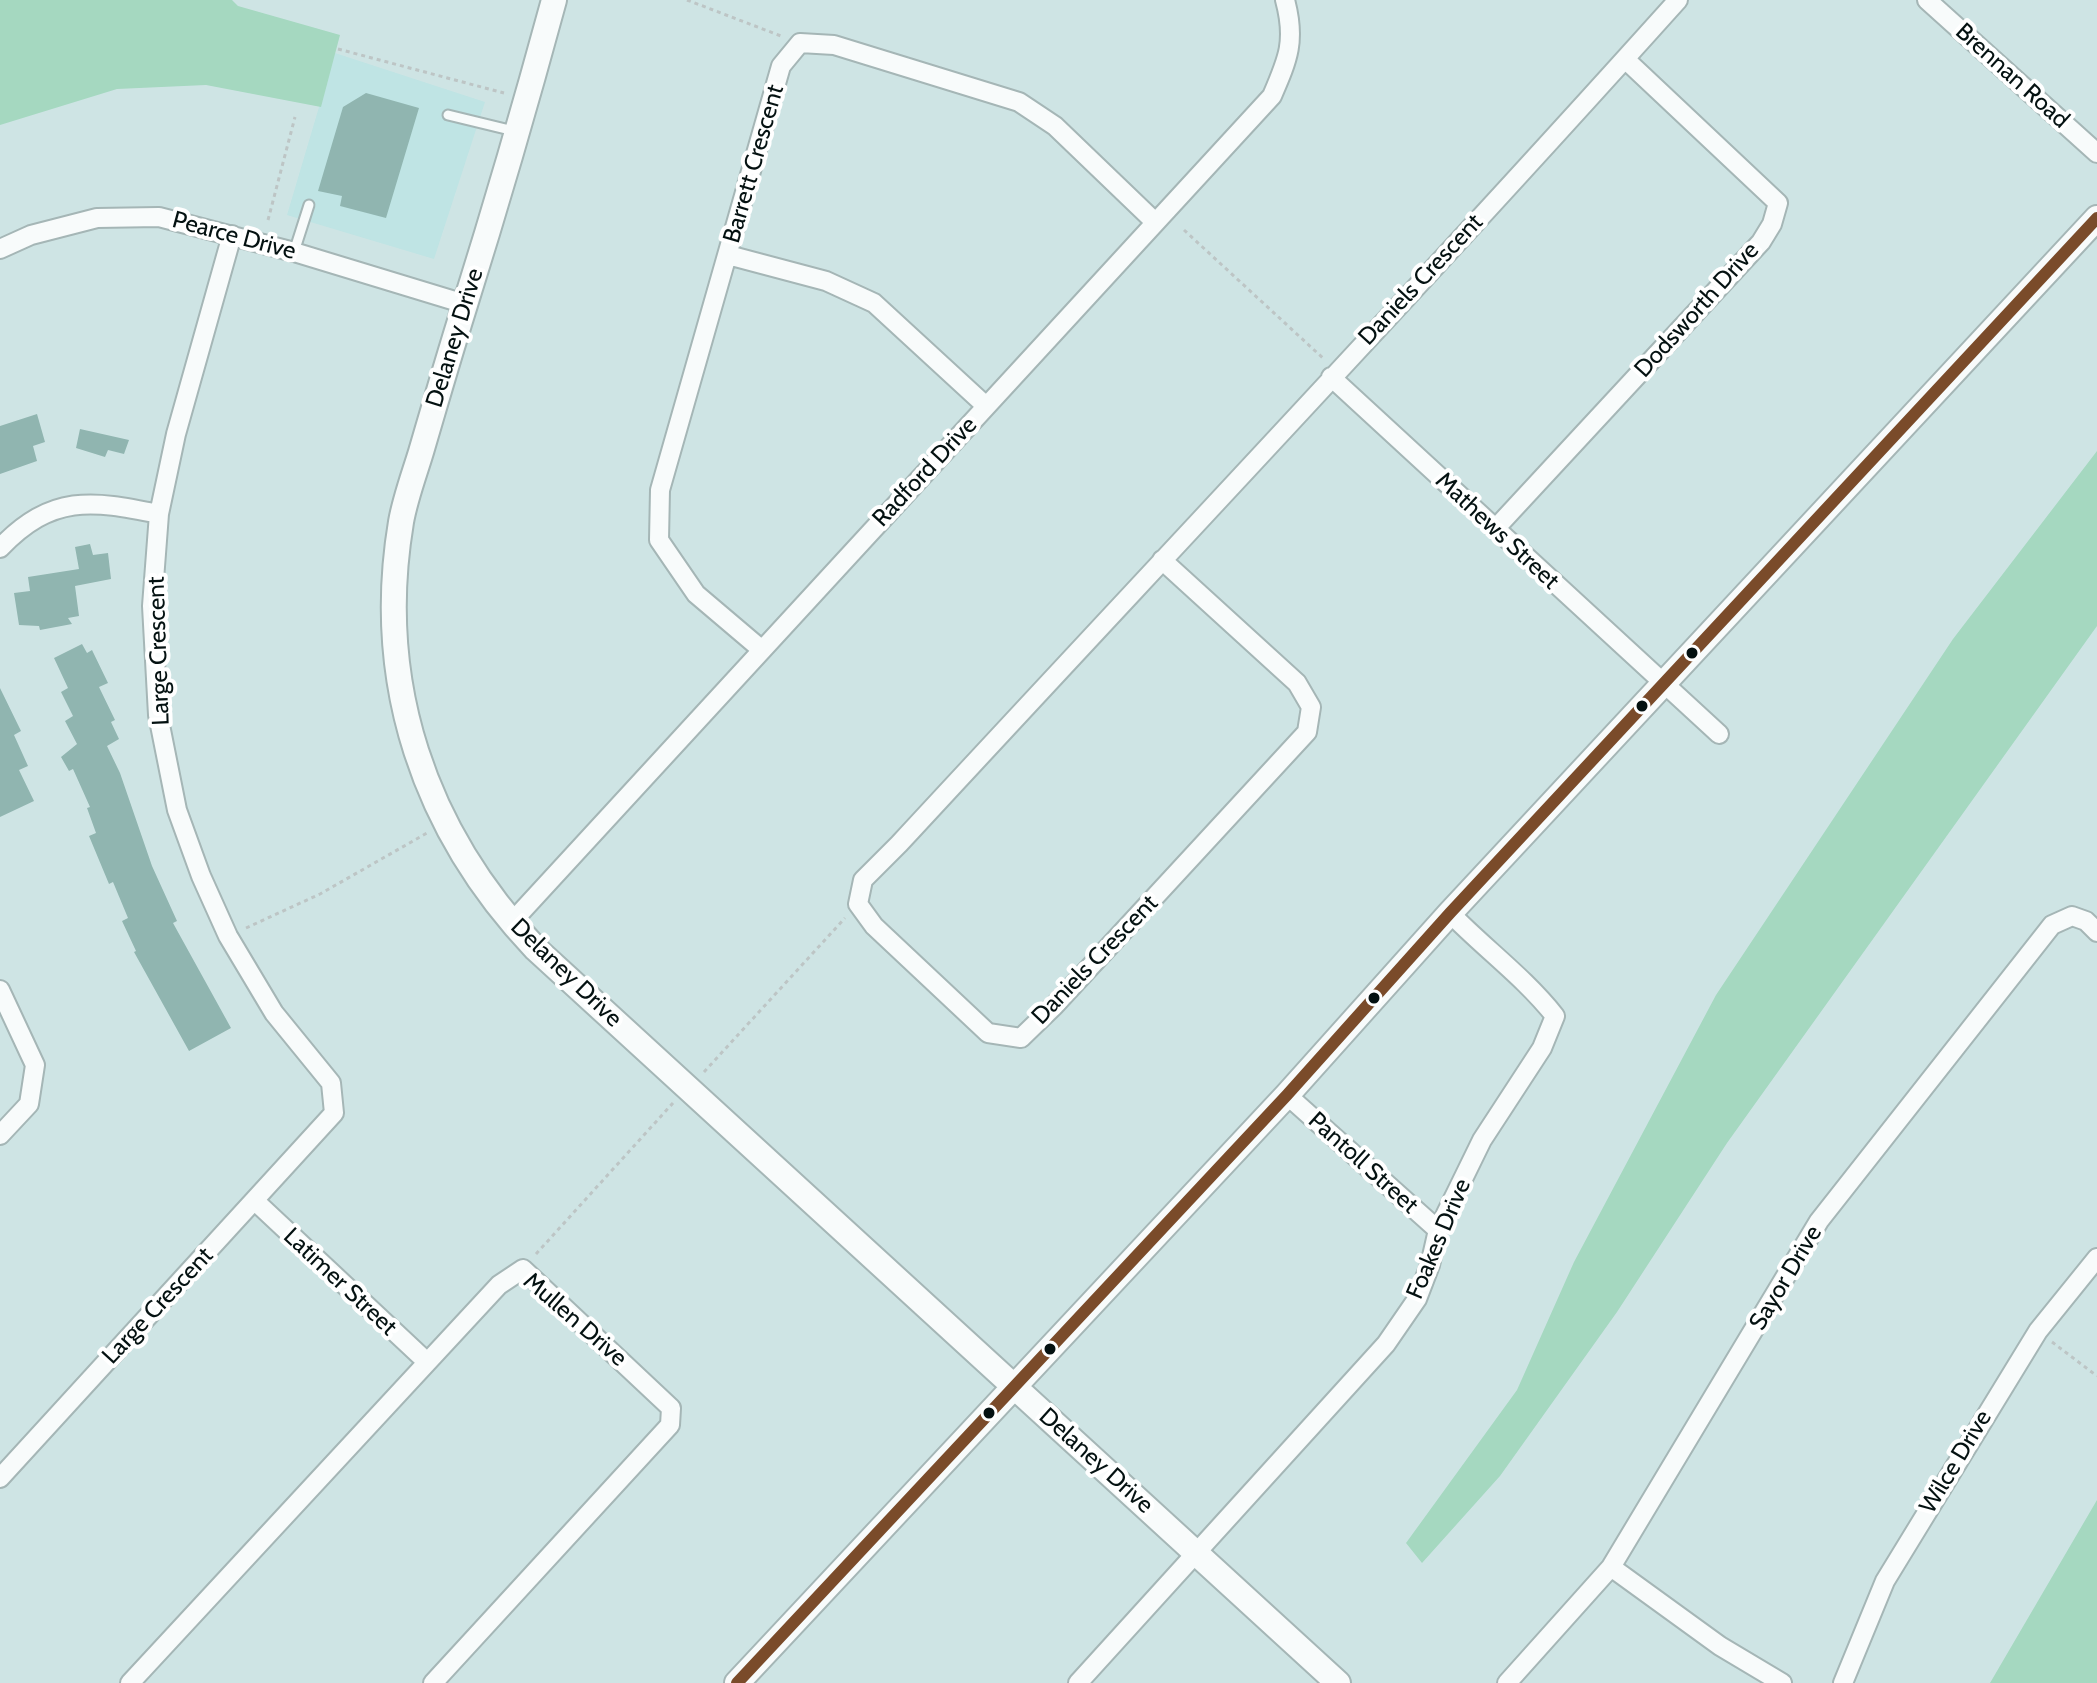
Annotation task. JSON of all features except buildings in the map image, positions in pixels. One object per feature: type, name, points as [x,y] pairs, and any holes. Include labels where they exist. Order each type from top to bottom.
[{"type":"street","name":"Delaney Drive","points":[[554,0],[518,131],[401,519],[392,596],[401,690],[424,776],[444,824],[511,923],[536,949],[1338,1683]]},
{"type":"street","name":"Radford Drive","points":[[511,923],[1272,96],[1288,58],[1291,25],[1285,0]]},
{"type":"street","name":"Daniels Crescent","points":[[1162,560],[1297,683],[1311,707],[1307,732],[1021,1038],[988,1033],[874,926],[858,904],[863,880],[1678,0]]},
{"type":"street","name":"Brennan Road","points":[[1927,0],[2097,153]]},
{"type":"street","points":[[800,43],[834,45],[1019,102],[1055,126],[1155,222]]},
{"type":"street","name":"Barrett Crescent","points":[[762,650],[696,594],[659,540],[660,490],[781,66],[800,43]]},
{"type":"street","name":"Dodsworth Drive","points":[[1495,529],[1761,242],[1772,224],[1778,203],[1625,59]]},
{"type":"street","name":"Pearce Drive","points":[[0,249],[31,235],[97,218],[159,217],[294,252],[465,304]]},
{"type":"street","points":[[737,1683],[1287,1095],[1450,913],[2097,218]]},
{"type":"street","name":"Large Crescent","points":[[0,1478],[334,1113],[331,1083],[274,1013],[228,936],[201,876],[177,810],[158,715],[152,606],[159,514],[176,434],[232,235]]},
{"type":"street","points":[[728,255],[826,281],[874,303],[986,406]]},
{"type":"street","name":"Mathews Street","points":[[1331,377],[1719,734]]},
{"type":"street","points":[[0,548],[23,525],[78,503],[159,514]]},
{"type":"street","name":"Foakes Drive","points":[[1078,1683],[1386,1344],[1417,1299],[1430,1265],[1438,1230],[1482,1140],[1542,1048],[1555,1016],[1535,991],[1450,913]]},
{"type":"street","name":"Sayor Drive","points":[[1507,1683],[1611,1567],[1819,1221],[2052,925],[2072,916],[2086,921],[2097,932]]},
{"type":"street","points":[[0,990],[35,1065],[29,1104],[0,1135]]},
{"type":"street","name":"Pantoll Street","points":[[1287,1095],[1438,1230]]},
{"type":"street","name":"Latimer Street","points":[[255,1201],[427,1362]]},
{"type":"street","name":"Wilce Drive","points":[[1843,1683],[1885,1581],[2038,1331],[2097,1258]]},
{"type":"street","name":"Mullen Drive","points":[[130,1683],[499,1285],[523,1269],[671,1408],[670,1425],[433,1683]]},
{"type":"street","points":[[1611,1567],[1720,1646],[1782,1683]]},
{"type":"lane","points":[[448,115],[518,131]]},
{"type":"lane","points":[[294,252],[309,205]]},
{"type":"path","points":[[687,0],[800,43]]},
{"type":"path","points":[[338,49],[527,99]]},
{"type":"path","points":[[268,220],[295,117]]},
{"type":"path","points":[[1184,230],[1325,360],[1331,377]]},
{"type":"path","points":[[228,936],[320,894],[444,824]]},
{"type":"path","points":[[2038,1331],[2097,1376]]},
{"type":"shaded area","points":[[335,53],[485,102],[434,259],[287,215]]},
{"type":"green space","points":[[0,0],[232,0],[238,6],[340,35],[321,107],[206,85],[117,89],[0,125]]},
{"type":"green space","points":[[2097,451],[2097,626],[1727,1143],[1617,1312],[1500,1476],[1422,1563],[1406,1543],[1517,1390],[1574,1262],[1716,995],[1953,639]]},
{"type":"green space","points":[[2097,1500],[2097,1683],[1990,1683]]},
{"type":"transit line","points":[[737,1683],[1287,1095],[1450,913],[2097,218]]}]
